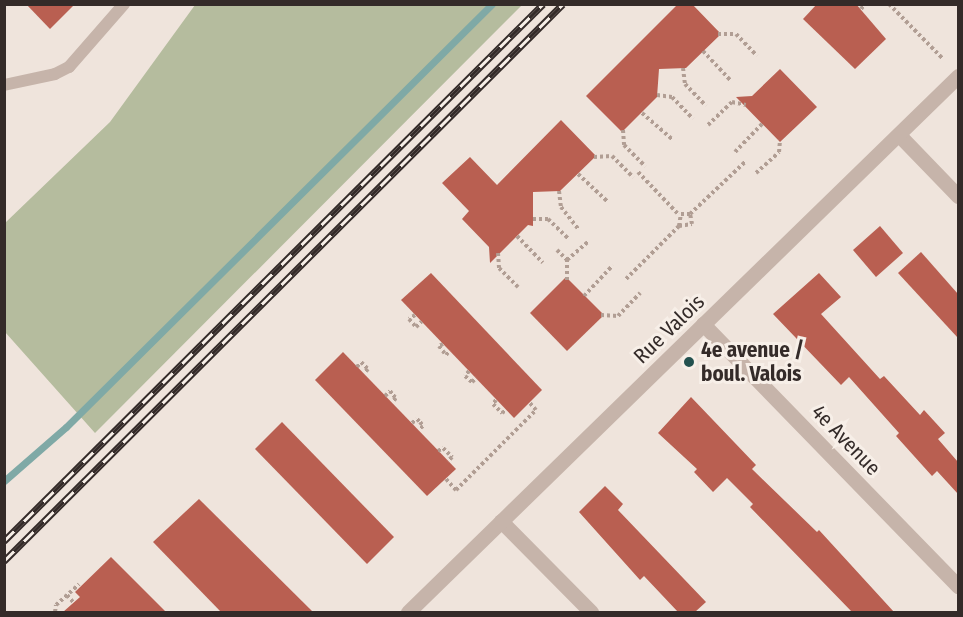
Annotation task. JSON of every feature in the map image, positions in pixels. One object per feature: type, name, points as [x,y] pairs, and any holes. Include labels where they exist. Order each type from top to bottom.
[{"type":"street","name":"Rue Valois","points":[[408,612],[958,76]]},
{"type":"street","points":[[899,135],[958,196]]},
{"type":"street","name":"4e Avenue","points":[[703,324],[958,586]]},
{"type":"street","points":[[501,521],[591,612]]},
{"type":"lane","points":[[4,85],[55,74],[69,67],[124,4]]},
{"type":"path","points":[[861,9],[865,4]]},
{"type":"path","points":[[890,4],[942,58]]},
{"type":"path","points":[[718,34],[736,34],[758,56]]},
{"type":"path","points":[[703,51],[731,81]]},
{"type":"path","points":[[684,68],[685,84],[706,106]]},
{"type":"path","points":[[657,95],[672,97],[693,119]]},
{"type":"path","points":[[708,124],[732,102],[746,105]]},
{"type":"path","points":[[642,113],[672,139]]},
{"type":"path","points":[[735,152],[762,124]]},
{"type":"path","points":[[622,129],[624,145],[645,166]]},
{"type":"path","points":[[756,174],[779,152],[780,140]]},
{"type":"path","points":[[594,157],[612,156],[633,177]]},
{"type":"path","points":[[679,215],[690,214],[745,162]]},
{"type":"path","points":[[639,172],[679,215],[679,226]]},
{"type":"path","points":[[578,174],[608,201]]},
{"type":"path","points":[[559,191],[561,207],[579,230]]},
{"type":"path","points":[[626,279],[679,226],[692,224],[690,214]]},
{"type":"path","points":[[533,219],[548,219],[569,239]]},
{"type":"path","points":[[517,236],[543,263]]},
{"type":"path","points":[[567,260],[589,241]]},
{"type":"path","points":[[557,250],[567,260],[567,280]]},
{"type":"path","points":[[498,252],[499,267],[518,287]]},
{"type":"path","points":[[584,296],[613,265]]},
{"type":"path","points":[[601,315],[618,316],[640,293]]},
{"type":"path","points":[[415,315],[409,319],[409,324],[416,327],[422,321]]},
{"type":"path","points":[[435,354],[442,346],[446,354],[450,350]]},
{"type":"path","points":[[357,367],[361,362],[366,365],[368,369],[364,373]]},
{"type":"path","points":[[470,371],[465,376],[472,382],[476,378]]},
{"type":"path","points":[[462,383],[468,378]]},
{"type":"path","points":[[385,396],[390,391],[395,393],[396,398],[392,402]]},
{"type":"path","points":[[496,400],[493,404],[502,413],[506,410]]},
{"type":"path","points":[[446,479],[456,490],[536,410],[529,402]]},
{"type":"path","points":[[491,411],[496,407]]},
{"type":"path","points":[[412,423],[417,419],[421,420],[423,426],[418,430]]},
{"type":"path","points":[[438,452],[443,448],[449,451],[452,457],[448,462]]},
{"type":"path","points":[[55,612],[56,606],[79,584]]},
{"type":"path","points":[[67,595],[74,603]]},
{"type":"green space","points":[[195,5],[522,5],[95,433],[5,332],[5,223],[110,122]]},
{"type":"building","points":[[26,4],[75,4],[50,29]]},
{"type":"building","points":[[678,4],[692,4],[721,34],[686,68],[659,69],[657,97],[622,132],[586,96]]},
{"type":"building","points":[[817,4],[856,4],[886,39],[855,69],[803,19]]},
{"type":"building","points":[[780,69],[817,107],[780,142],[736,97],[752,96]]},
{"type":"building","points":[[561,120],[596,156],[560,191],[533,192],[533,226],[528,225],[490,263],[489,247],[462,219],[469,211],[442,183],[470,157],[497,185]]},
{"type":"building","points":[[880,226],[903,253],[876,277],[853,250]]},
{"type":"building","points":[[921,252],[958,294],[958,338],[898,273]]},
{"type":"building","points":[[431,273],[542,390],[514,418],[401,300]]},
{"type":"building","points":[[819,273],[841,297],[821,314],[880,379],[884,376],[920,415],[924,410],[945,433],[938,439],[958,462],[958,494],[937,471],[932,476],[896,436],[899,433],[849,377],[841,385],[773,314]]},
{"type":"building","points":[[566,277],[604,315],[567,351],[530,313]]},
{"type":"building","points":[[343,352],[456,469],[427,496],[315,380]]},
{"type":"building","points":[[691,397],[756,465],[752,469],[817,532],[819,530],[894,612],[852,612],[750,507],[753,504],[727,478],[713,492],[694,472],[697,469],[658,433]]},
{"type":"building","points":[[282,422],[394,537],[367,564],[255,449]]},
{"type":"building","points":[[605,486],[623,504],[618,510],[706,602],[695,612],[678,612],[644,576],[640,580],[579,512]]},
{"type":"building","points":[[199,499],[313,612],[221,612],[153,542]]},
{"type":"building","points":[[111,557],[166,612],[63,612],[80,597],[75,592]]},
{"type":"waterway","points":[[4,481],[66,427],[492,4]]},
{"type":"railway","points":[[4,541],[543,4]]},
{"type":"railway","points":[[4,561],[563,4]]},
{"type":"place","name":"4e avenue / boul. Valois","points":[[689,362]]}]
